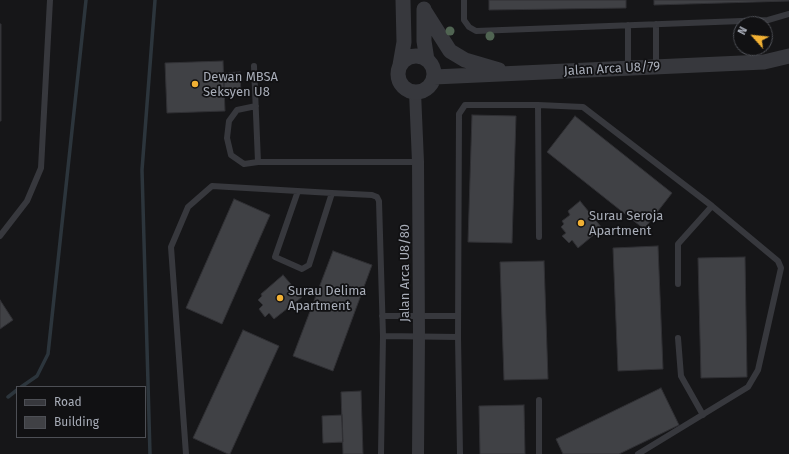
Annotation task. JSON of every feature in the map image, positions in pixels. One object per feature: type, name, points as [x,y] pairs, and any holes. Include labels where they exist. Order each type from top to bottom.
[{"type":"street","points":[[400,65],[405,59],[412,56],[420,56],[427,60],[434,70],[432,83],[422,91],[415,92],[402,86],[398,80],[397,72],[400,65],[404,42],[403,0]]},
{"type":"street","points":[[424,5],[424,41],[427,60]]},
{"type":"street","points":[[424,5],[450,51],[465,60],[510,73]]},
{"type":"street","name":"Jalan Arca U8/79","points":[[434,76],[764,62],[789,56]]},
{"type":"street","name":"Jalan Arca U8/80","points":[[415,92],[418,162],[418,454]]},
{"type":"lane","points":[[0,236],[27,201],[40,168],[50,0]]},
{"type":"lane","points":[[464,0],[464,20],[469,27],[476,31],[768,20],[789,14]]},
{"type":"lane","points":[[656,24],[656,67]]},
{"type":"lane","points":[[628,25],[628,68]]},
{"type":"lane","points":[[254,66],[258,162]]},
{"type":"lane","points":[[460,454],[458,337],[459,114],[466,105],[538,105],[582,107],[712,206],[778,261],[781,268],[758,370],[748,387],[638,454]]},
{"type":"lane","points":[[538,105],[539,237]]},
{"type":"lane","points":[[256,106],[237,110],[229,121],[228,138],[231,155],[244,164],[258,162],[418,162]]},
{"type":"lane","points":[[186,454],[171,247],[188,207],[212,186],[332,194],[372,195],[377,197],[379,201],[383,336],[381,454]]},
{"type":"lane","points":[[298,191],[275,257],[302,269],[309,265],[332,194]]},
{"type":"lane","points":[[678,284],[678,244],[712,206]]},
{"type":"lane","points":[[382,316],[458,316]]},
{"type":"lane","points":[[383,336],[458,337]]},
{"type":"lane","points":[[678,338],[681,376],[703,415]]},
{"type":"lane","points":[[539,400],[539,454]]},
{"type":"building","points":[[489,0],[626,0],[626,8],[489,10]]},
{"type":"building","points":[[654,0],[789,0],[789,1],[654,5]]},
{"type":"building","points":[[1,24],[1,121],[0,121]]},
{"type":"building","name":"Dewan MBSA Seksyen U8","points":[[223,61],[225,111],[167,113],[165,63]]},
{"type":"building","points":[[240,72],[241,95],[224,96],[224,73]]},
{"type":"building","points":[[472,115],[516,116],[512,243],[468,242]]},
{"type":"building","points":[[575,116],[672,193],[644,229],[547,152]]},
{"type":"building","points":[[234,199],[270,215],[222,324],[186,308]]},
{"type":"building","name":"Surau Seroja Apartment","points":[[580,201],[602,228],[578,248],[572,240],[569,243],[562,236],[566,233],[561,227],[564,224],[562,221],[570,215],[568,211]]},
{"type":"building","points":[[658,246],[663,369],[618,371],[613,248]]},
{"type":"building","points":[[333,251],[372,265],[333,371],[293,356]]},
{"type":"building","points":[[745,257],[747,377],[701,378],[698,258]]},
{"type":"building","points":[[544,261],[548,379],[504,380],[500,262]]},
{"type":"building","name":"Surau Delima Apartment","points":[[283,275],[302,297],[274,319],[269,313],[265,317],[259,309],[263,305],[258,300],[262,296],[261,294]]},
{"type":"building","points":[[0,300],[13,320],[0,329]]},
{"type":"building","points":[[243,330],[279,346],[230,454],[228,454],[193,438]]},
{"type":"building","points":[[661,388],[679,425],[619,454],[563,454],[556,439]]},
{"type":"building","points":[[361,391],[363,454],[343,454],[341,392]]},
{"type":"building","points":[[524,405],[525,454],[480,454],[479,406]]},
{"type":"building","points":[[342,415],[343,442],[323,443],[322,416]]},
{"type":"waterway","points":[[22,386],[37,376],[48,354],[86,0]]},
{"type":"waterway","points":[[150,454],[142,170],[155,0]]},
{"type":"waterway","points":[[8,397],[16,391]]},
{"type":"place","name":"Dewan MBSA Seksyen U8","points":[[195,84]]},
{"type":"place","name":"Surau Seroja Apartment","points":[[581,223]]},
{"type":"place","name":"Surau Delima Apartment","points":[[280,298]]}]
